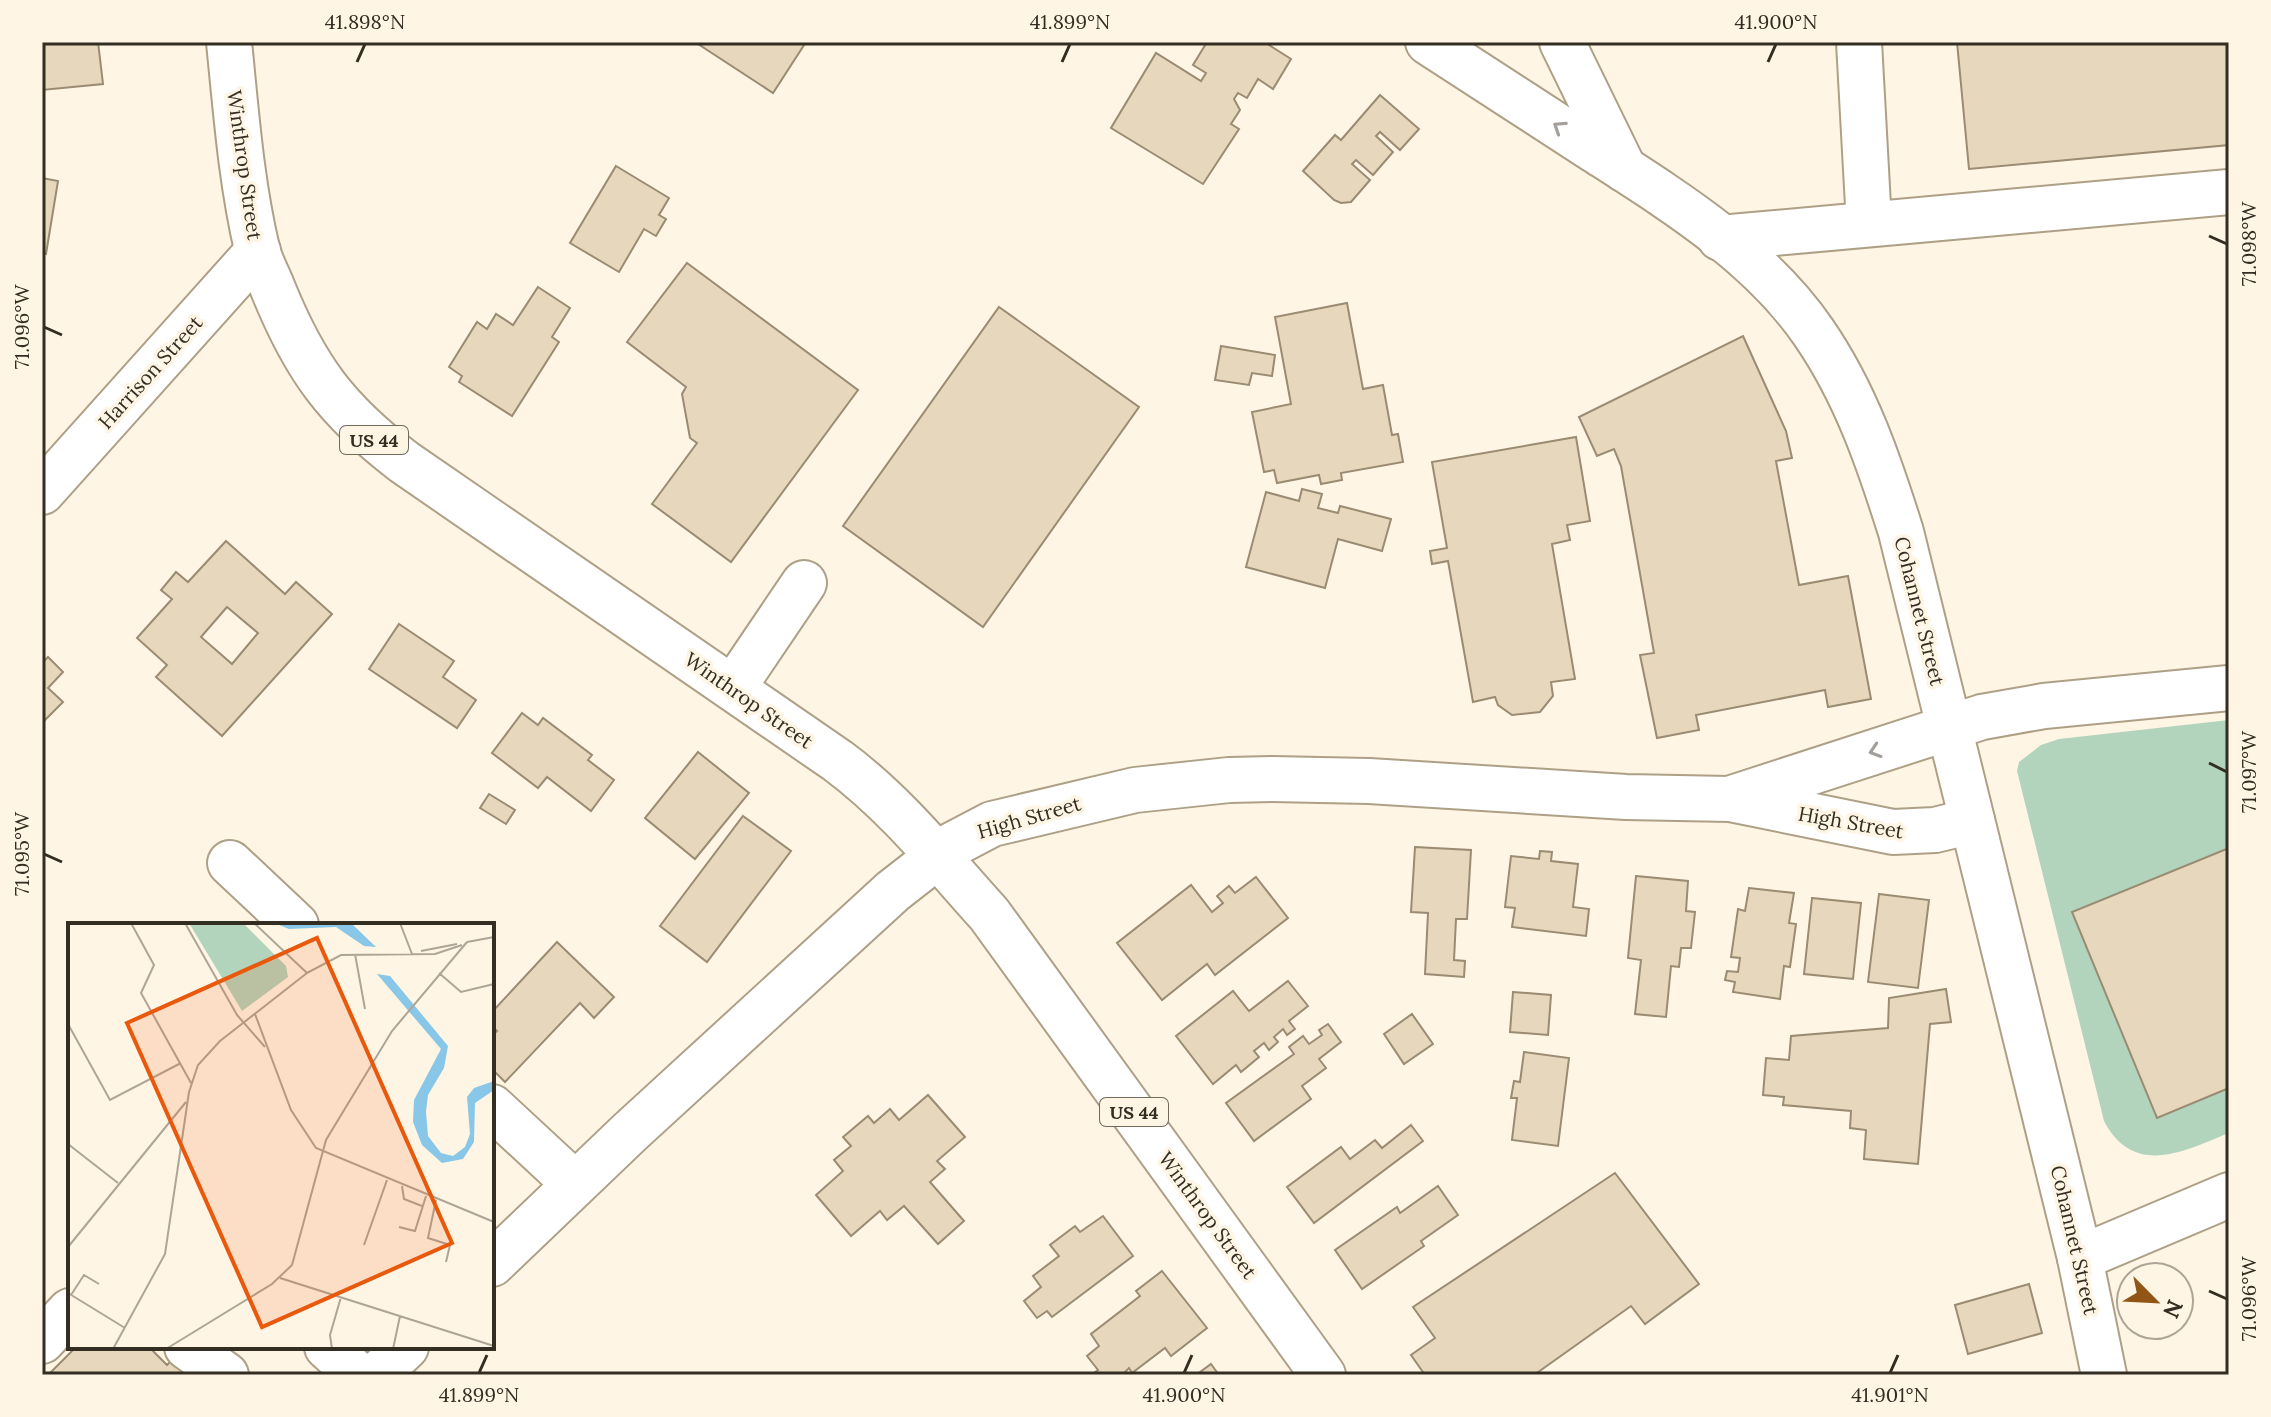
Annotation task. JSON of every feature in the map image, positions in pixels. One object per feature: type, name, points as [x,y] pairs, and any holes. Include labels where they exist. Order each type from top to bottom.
[{"type":"main road","name":"Winthrop Street","points":[[229,42],[243,182],[258,251],[294,339],[341,406],[372,437],[856,774],[937,855],[989,914],[1323,1375]]},
{"type":"main road","name":"Cohannet Street","points":[[1428,42],[1667,197],[1720,238],[1769,281],[1812,329],[1846,385],[1875,453],[1901,532],[2080,1258],[2104,1375]]},
{"type":"main road","points":[[1562,42],[1624,169]]},
{"type":"main road","points":[[1859,42],[1869,224]]},
{"type":"main road","points":[[1720,238],[2229,192]]},
{"type":"main road","name":"Harrison Street","points":[[42,492],[258,251]]},
{"type":"main road","points":[[733,688],[804,583]]},
{"type":"main road","name":"High Street","points":[[1730,799],[1982,717],[2044,706],[2229,688]]},
{"type":"main road","name":"High Street","points":[[494,1262],[893,891],[969,834],[1023,816],[1135,790],[1229,780],[1369,781],[1587,795],[1730,799],[1893,832],[1935,830],[1972,821]]},
{"type":"main road","points":[[230,863],[294,923]]},
{"type":"main road","points":[[494,1109],[575,1184]]},
{"type":"main road","points":[[2080,1258],[2229,1195]]},
{"type":"main road","points":[[42,1341],[68,1313]]},
{"type":"main road","points":[[190,1349],[226,1375]]},
{"type":"main road","points":[[329,1349],[358,1375]]},
{"type":"main road","points":[[377,1375],[404,1349]]},
{"type":"green space","points":[[2229,720],[2229,1133],[2178,1152],[2145,1155],[2116,1139],[2104,1121],[2017,771],[2019,762],[2041,745],[2059,739]]},
{"type":"building","points":[[42,42],[98,42],[103,84],[42,90]]},
{"type":"building","points":[[695,42],[806,42],[773,93]]},
{"type":"building","points":[[1207,42],[1271,42],[1269,45],[1291,59],[1273,89],[1258,79],[1247,98],[1238,93],[1234,99],[1240,110],[1231,124],[1239,129],[1203,184],[1111,128],[1156,53],[1201,81],[1206,73],[1193,65]]},
{"type":"building","points":[[1957,42],[2229,42],[2229,145],[1969,169]]},
{"type":"building","points":[[1380,95],[1419,129],[1400,150],[1380,132],[1376,136],[1393,152],[1373,175],[1356,160],[1352,164],[1370,180],[1351,202],[1341,203],[1303,171],[1335,135],[1341,140]]},
{"type":"building","points":[[616,166],[669,198],[659,215],[666,219],[656,236],[644,229],[619,272],[570,243]]},
{"type":"building","points":[[42,178],[58,181],[46,254],[42,253]]},
{"type":"building","points":[[687,263],[858,390],[731,562],[652,504],[697,443],[690,438],[682,394],[686,387],[627,342]]},
{"type":"building","points":[[538,287],[570,308],[552,337],[559,342],[512,416],[459,382],[462,376],[449,367],[477,322],[487,329],[496,314],[513,325]]},
{"type":"building","points":[[1347,303],[1363,389],[1383,385],[1392,435],[1398,434],[1403,462],[1341,473],[1342,480],[1321,484],[1319,475],[1277,483],[1274,470],[1264,472],[1252,412],[1291,404],[1275,317]]},
{"type":"building","points":[[999,307],[1139,407],[983,627],[843,526]]},
{"type":"building","points":[[1743,336],[1786,431],[1792,458],[1776,461],[1799,585],[1848,576],[1871,699],[1828,707],[1825,690],[1696,715],[1699,730],[1657,738],[1640,655],[1654,653],[1621,466],[1614,449],[1597,456],[1579,417]]},
{"type":"building","points":[[1221,346],[1275,355],[1272,376],[1252,373],[1249,385],[1215,380]]},
{"type":"building","points":[[1576,437],[1590,521],[1567,525],[1570,540],[1552,544],[1575,679],[1551,682],[1553,696],[1540,712],[1512,715],[1498,705],[1495,697],[1473,702],[1448,561],[1432,564],[1430,551],[1447,548],[1432,462]]},
{"type":"building","points":[[1302,489],[1322,494],[1318,508],[1338,513],[1340,506],[1391,519],[1382,551],[1338,539],[1325,588],[1246,567],[1266,492],[1299,501]]},
{"type":"building","points":[[226,541],[285,594],[296,582],[332,614],[222,736],[156,677],[167,665],[137,638],[172,599],[161,590],[176,572],[188,582]],"holes":[[[227,607],[258,633],[232,664],[201,637]]]},
{"type":"building","points":[[399,624],[454,661],[443,677],[476,700],[457,728],[369,669]]},
{"type":"building","points":[[48,657],[63,672],[48,688],[63,702],[42,723],[42,663]]},
{"type":"building","points":[[522,713],[538,725],[543,718],[592,755],[588,760],[614,780],[591,811],[547,777],[538,788],[492,753]]},
{"type":"building","points":[[698,752],[749,793],[695,859],[645,818]]},
{"type":"building","points":[[489,794],[515,810],[506,824],[480,808]]},
{"type":"building","points":[[743,816],[791,851],[707,962],[660,926]]},
{"type":"building","points":[[1415,847],[1471,850],[1467,919],[1456,919],[1454,960],[1465,961],[1464,977],[1425,974],[1428,913],[1411,912]]},
{"type":"building","points":[[2229,848],[2229,1088],[2157,1118],[2072,912]]},
{"type":"building","points":[[1540,851],[1552,852],[1551,861],[1578,864],[1573,907],[1589,909],[1586,936],[1512,927],[1515,908],[1505,907],[1511,856],[1539,859]]},
{"type":"building","points":[[1636,876],[1688,881],[1686,911],[1695,912],[1691,948],[1681,948],[1679,967],[1671,966],[1666,1017],[1635,1014],[1641,960],[1628,958]]},
{"type":"building","points":[[1256,877],[1288,918],[1215,975],[1207,964],[1162,1000],[1117,943],[1191,885],[1212,912],[1223,903],[1217,896],[1229,886],[1235,893]]},
{"type":"building","points":[[1749,888],[1794,893],[1789,923],[1796,924],[1790,967],[1784,966],[1780,999],[1733,992],[1735,982],[1725,980],[1727,971],[1738,972],[1740,958],[1731,957],[1738,909],[1745,911]]},
{"type":"building","points":[[1879,894],[1929,900],[1918,988],[1868,982]]},
{"type":"building","points":[[1812,898],[1861,903],[1853,979],[1804,974]]},
{"type":"building","points":[[557,942],[614,997],[594,1018],[580,1003],[505,1082],[494,1071],[494,1034],[497,1031],[494,1028],[494,1010]]},
{"type":"building","points":[[1288,981],[1308,1006],[1289,1021],[1295,1029],[1287,1035],[1283,1029],[1274,1037],[1278,1042],[1269,1050],[1264,1043],[1254,1051],[1259,1057],[1241,1072],[1236,1065],[1213,1084],[1176,1036],[1233,991],[1249,1011]]},
{"type":"building","points":[[1946,989],[1951,1022],[1930,1024],[1918,1164],[1864,1159],[1866,1130],[1850,1128],[1851,1111],[1783,1105],[1784,1097],[1763,1095],[1766,1058],[1789,1060],[1791,1036],[1888,1028],[1889,998]]},
{"type":"building","points":[[1513,992],[1551,995],[1548,1035],[1510,1032]]},
{"type":"building","points":[[1412,1014],[1433,1044],[1404,1064],[1384,1034]]},
{"type":"building","points":[[1328,1024],[1341,1042],[1319,1059],[1326,1068],[1302,1086],[1311,1099],[1254,1141],[1226,1103],[1294,1054],[1289,1047],[1303,1036],[1309,1044],[1322,1035],[1319,1030]]},
{"type":"building","points":[[1524,1052],[1569,1058],[1558,1146],[1512,1140],[1517,1098],[1511,1098],[1514,1081],[1520,1082]]},
{"type":"building","points":[[928,1095],[965,1137],[937,1161],[945,1169],[930,1182],[964,1221],[938,1244],[904,1206],[887,1220],[880,1211],[851,1236],[816,1195],[843,1171],[834,1160],[851,1146],[843,1137],[868,1116],[874,1123],[890,1109],[899,1120]]},
{"type":"building","points":[[1411,1125],[1423,1141],[1314,1223],[1287,1187],[1341,1147],[1350,1159],[1375,1140],[1382,1148]]},
{"type":"building","points":[[1615,1173],[1699,1284],[1645,1324],[1631,1306],[1534,1375],[1425,1375],[1411,1355],[1435,1338],[1413,1307]]},
{"type":"building","points":[[1438,1186],[1458,1215],[1421,1241],[1424,1246],[1362,1289],[1335,1250],[1397,1207],[1400,1213]]},
{"type":"building","points":[[1103,1216],[1133,1256],[1052,1317],[1047,1311],[1037,1318],[1024,1301],[1041,1287],[1033,1276],[1059,1256],[1050,1245],[1075,1226],[1080,1232]]},
{"type":"building","points":[[1162,1271],[1207,1328],[1171,1356],[1165,1348],[1132,1373],[1129,1368],[1122,1375],[1091,1375],[1098,1370],[1087,1356],[1099,1346],[1091,1334],[1140,1296],[1136,1291]]},
{"type":"building","points":[[2029,1284],[2042,1333],[1968,1354],[1955,1305]]},
{"type":"building","points":[[74,1349],[151,1349],[167,1365],[178,1354],[198,1375],[48,1375]]},
{"type":"building","points":[[1211,1364],[1219,1375],[1196,1375]]}]
